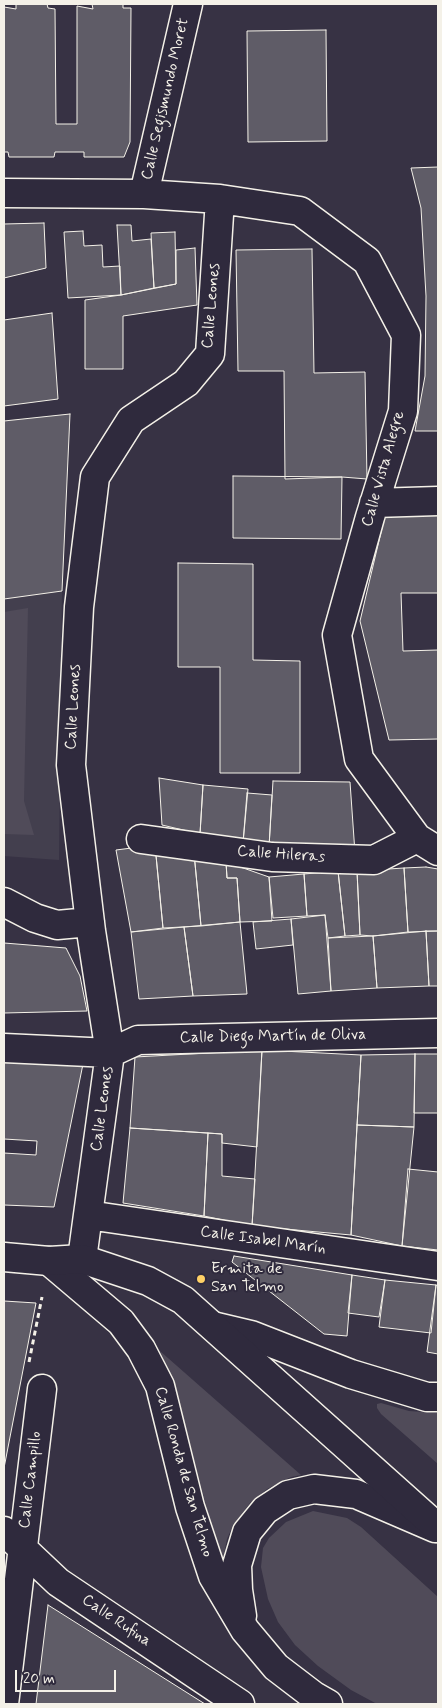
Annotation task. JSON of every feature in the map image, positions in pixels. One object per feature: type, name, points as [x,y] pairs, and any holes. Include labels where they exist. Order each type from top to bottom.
[{"type":"street","name":"Calle Segismundo Moret","points":[[144,194],[188,4]]},
{"type":"street","name":"Calle Vista Alegre","points":[[4,193],[144,194],[220,199],[300,211],[368,261],[406,335],[403,411],[374,502],[337,635],[360,759],[428,845]]},
{"type":"street","name":"Calle Leones","points":[[82,1259],[110,1053],[90,922],[72,765],[79,607],[95,477],[131,420],[186,383],[210,354],[220,199]]},
{"type":"street","points":[[374,502],[438,501]]},
{"type":"street","name":"Calle Hileras","points":[[141,838],[272,857],[374,860],[428,845]]},
{"type":"street","points":[[4,902],[35,918],[57,925],[90,922]]},
{"type":"street","name":"Calle Diego Martín de Oliva","points":[[110,1053],[138,1040],[438,1033]]},
{"type":"street","points":[[4,1048],[110,1053]]},
{"type":"street","name":"Calle Isabel Marín","points":[[88,1215],[438,1266]]},
{"type":"street","points":[[4,1258],[49,1261]]},
{"type":"street","name":"Calle Ronda de San Telmo","points":[[49,1261],[82,1259],[148,1281],[183,1300],[438,1529]]},
{"type":"street","name":"Calle Ronda de San Telmo","points":[[49,1261],[121,1322],[141,1349],[160,1386],[190,1507],[213,1576],[245,1630],[276,1667],[314,1696],[328,1704]]},
{"type":"street","name":"Calle Ronda de San Telmo","points":[[213,1326],[251,1335],[351,1374],[427,1397],[438,1398]]},
{"type":"street","name":"Calle Campillo","points":[[4,1704],[13,1540],[42,1389]]},
{"type":"street","name":"Calle Ronda de San Telmo","points":[[245,1630],[238,1590],[237,1565],[247,1532],[265,1510],[288,1495],[314,1489],[356,1494],[438,1529]]},
{"type":"street","name":"Calle Rufina","points":[[13,1540],[58,1582],[240,1704]]},
{"type":"path","points":[[42,1389],[29,1366],[49,1261]]},
{"type":"shaded area","points":[[62,591],[59,860],[4,856],[4,599]]},
{"type":"shaded area","points":[[28,608],[24,801],[34,835],[4,834],[4,612]]},
{"type":"shaded area","points":[[160,1351],[301,1475],[291,1477],[267,1489],[250,1503],[233,1525],[227,1539],[223,1558],[219,1556],[175,1385]]},
{"type":"shaded area","points":[[381,1403],[409,1411],[438,1413],[438,1464],[381,1414],[377,1404]]},
{"type":"shaded area","points":[[313,1511],[347,1518],[361,1527],[438,1597],[438,1704],[377,1704],[351,1690],[318,1666],[295,1645],[278,1622],[268,1599],[261,1567],[263,1548],[269,1538],[286,1522]]},
{"type":"building","points":[[16,4],[47,4],[48,8],[55,9],[56,124],[77,124],[77,6],[93,9],[92,4],[123,4],[123,8],[131,8],[130,142],[124,157],[84,157],[84,152],[55,152],[54,157],[9,157],[8,152],[4,152],[4,7],[16,9]]},
{"type":"building","points":[[326,30],[327,141],[248,142],[247,31]]},
{"type":"building","points":[[438,167],[438,431],[415,431],[425,376],[426,296],[421,208],[411,168]]},
{"type":"building","points":[[44,223],[46,268],[4,278],[4,224]]},
{"type":"building","points":[[117,225],[131,225],[132,241],[151,239],[154,288],[121,295]]},
{"type":"building","points":[[83,231],[84,246],[102,245],[103,267],[120,266],[121,295],[68,298],[64,232]]},
{"type":"building","points":[[175,232],[176,284],[154,288],[151,233]]},
{"type":"building","points":[[195,248],[197,305],[123,316],[123,369],[85,369],[85,300],[176,284],[176,250]]},
{"type":"building","points":[[312,249],[314,373],[365,372],[367,479],[342,477],[285,479],[284,371],[238,371],[236,250]]},
{"type":"building","points":[[52,313],[58,399],[4,406],[4,320]]},
{"type":"building","points":[[70,414],[62,591],[4,599],[4,421]]},
{"type":"building","points":[[233,476],[342,477],[341,539],[233,538]]},
{"type":"building","points":[[438,510],[438,593],[401,593],[403,651],[438,650],[438,739],[389,740],[360,621],[386,511]]},
{"type":"building","points":[[178,563],[253,564],[253,660],[300,661],[300,773],[220,773],[220,667],[178,667]]},
{"type":"building","points":[[159,778],[203,785],[200,834],[162,825]]},
{"type":"building","points":[[273,781],[350,782],[355,853],[269,847]]},
{"type":"building","points":[[203,785],[248,789],[243,843],[200,834]]},
{"type":"building","points":[[247,793],[272,795],[269,847],[243,843]]},
{"type":"building","points":[[155,845],[194,853],[201,926],[163,928]]},
{"type":"building","points":[[155,845],[163,928],[131,932],[116,850]]},
{"type":"building","points":[[194,853],[226,862],[227,878],[237,878],[240,922],[201,926]]},
{"type":"building","points":[[226,862],[269,877],[272,921],[240,922],[237,878],[227,878]]},
{"type":"building","points":[[426,867],[438,869],[438,931],[408,932],[404,868]]},
{"type":"building","points":[[404,868],[408,932],[373,936],[360,935],[357,871]]},
{"type":"building","points":[[338,871],[357,871],[360,935],[345,936]]},
{"type":"building","points":[[338,871],[345,936],[328,938],[325,915],[307,916],[304,874]]},
{"type":"building","points":[[304,874],[307,916],[273,918],[269,877]]},
{"type":"building","points":[[325,915],[331,991],[298,994],[291,919]]},
{"type":"building","points":[[291,919],[293,945],[256,949],[253,922]]},
{"type":"building","points":[[240,922],[247,994],[193,996],[184,927]]},
{"type":"building","points":[[184,927],[193,996],[139,999],[131,932]]},
{"type":"building","points":[[426,931],[438,931],[438,986],[429,986]]},
{"type":"building","points":[[426,931],[429,986],[377,988],[373,936]]},
{"type":"building","points":[[373,936],[377,988],[331,991],[328,938]]},
{"type":"building","points":[[4,943],[66,948],[80,976],[87,1011],[4,1013]]},
{"type":"building","points":[[262,1050],[361,1055],[351,1235],[252,1226]]},
{"type":"building","points":[[262,1050],[257,1147],[222,1143],[222,1134],[130,1128],[135,1057]]},
{"type":"building","points":[[415,1054],[438,1054],[438,1113],[414,1113]]},
{"type":"building","points":[[415,1054],[414,1127],[357,1125],[361,1055]]},
{"type":"building","points":[[4,1060],[83,1064],[54,1207],[4,1205],[4,1153],[36,1155],[37,1141],[4,1139]]},
{"type":"building","points":[[357,1125],[414,1127],[402,1246],[351,1235]]},
{"type":"building","points":[[130,1128],[208,1133],[204,1216],[123,1203]]},
{"type":"building","points":[[208,1133],[222,1134],[222,1176],[255,1179],[252,1226],[204,1216]]},
{"type":"building","points":[[408,1169],[438,1172],[438,1250],[402,1246]]},
{"type":"building","points":[[234,1256],[352,1275],[347,1336],[324,1334],[232,1262]]},
{"type":"building","points":[[352,1275],[385,1280],[379,1317],[348,1313]]},
{"type":"building","points":[[385,1280],[436,1285],[431,1333],[379,1327]]},
{"type":"building","points":[[436,1285],[438,1286],[438,1354],[427,1352]]},
{"type":"building","points":[[4,1301],[36,1303],[4,1468]]},
{"type":"building","points":[[48,1605],[205,1704],[36,1704]]},
{"type":"place","name":"Ermita de San Telmo","points":[[201,1279]]}]
